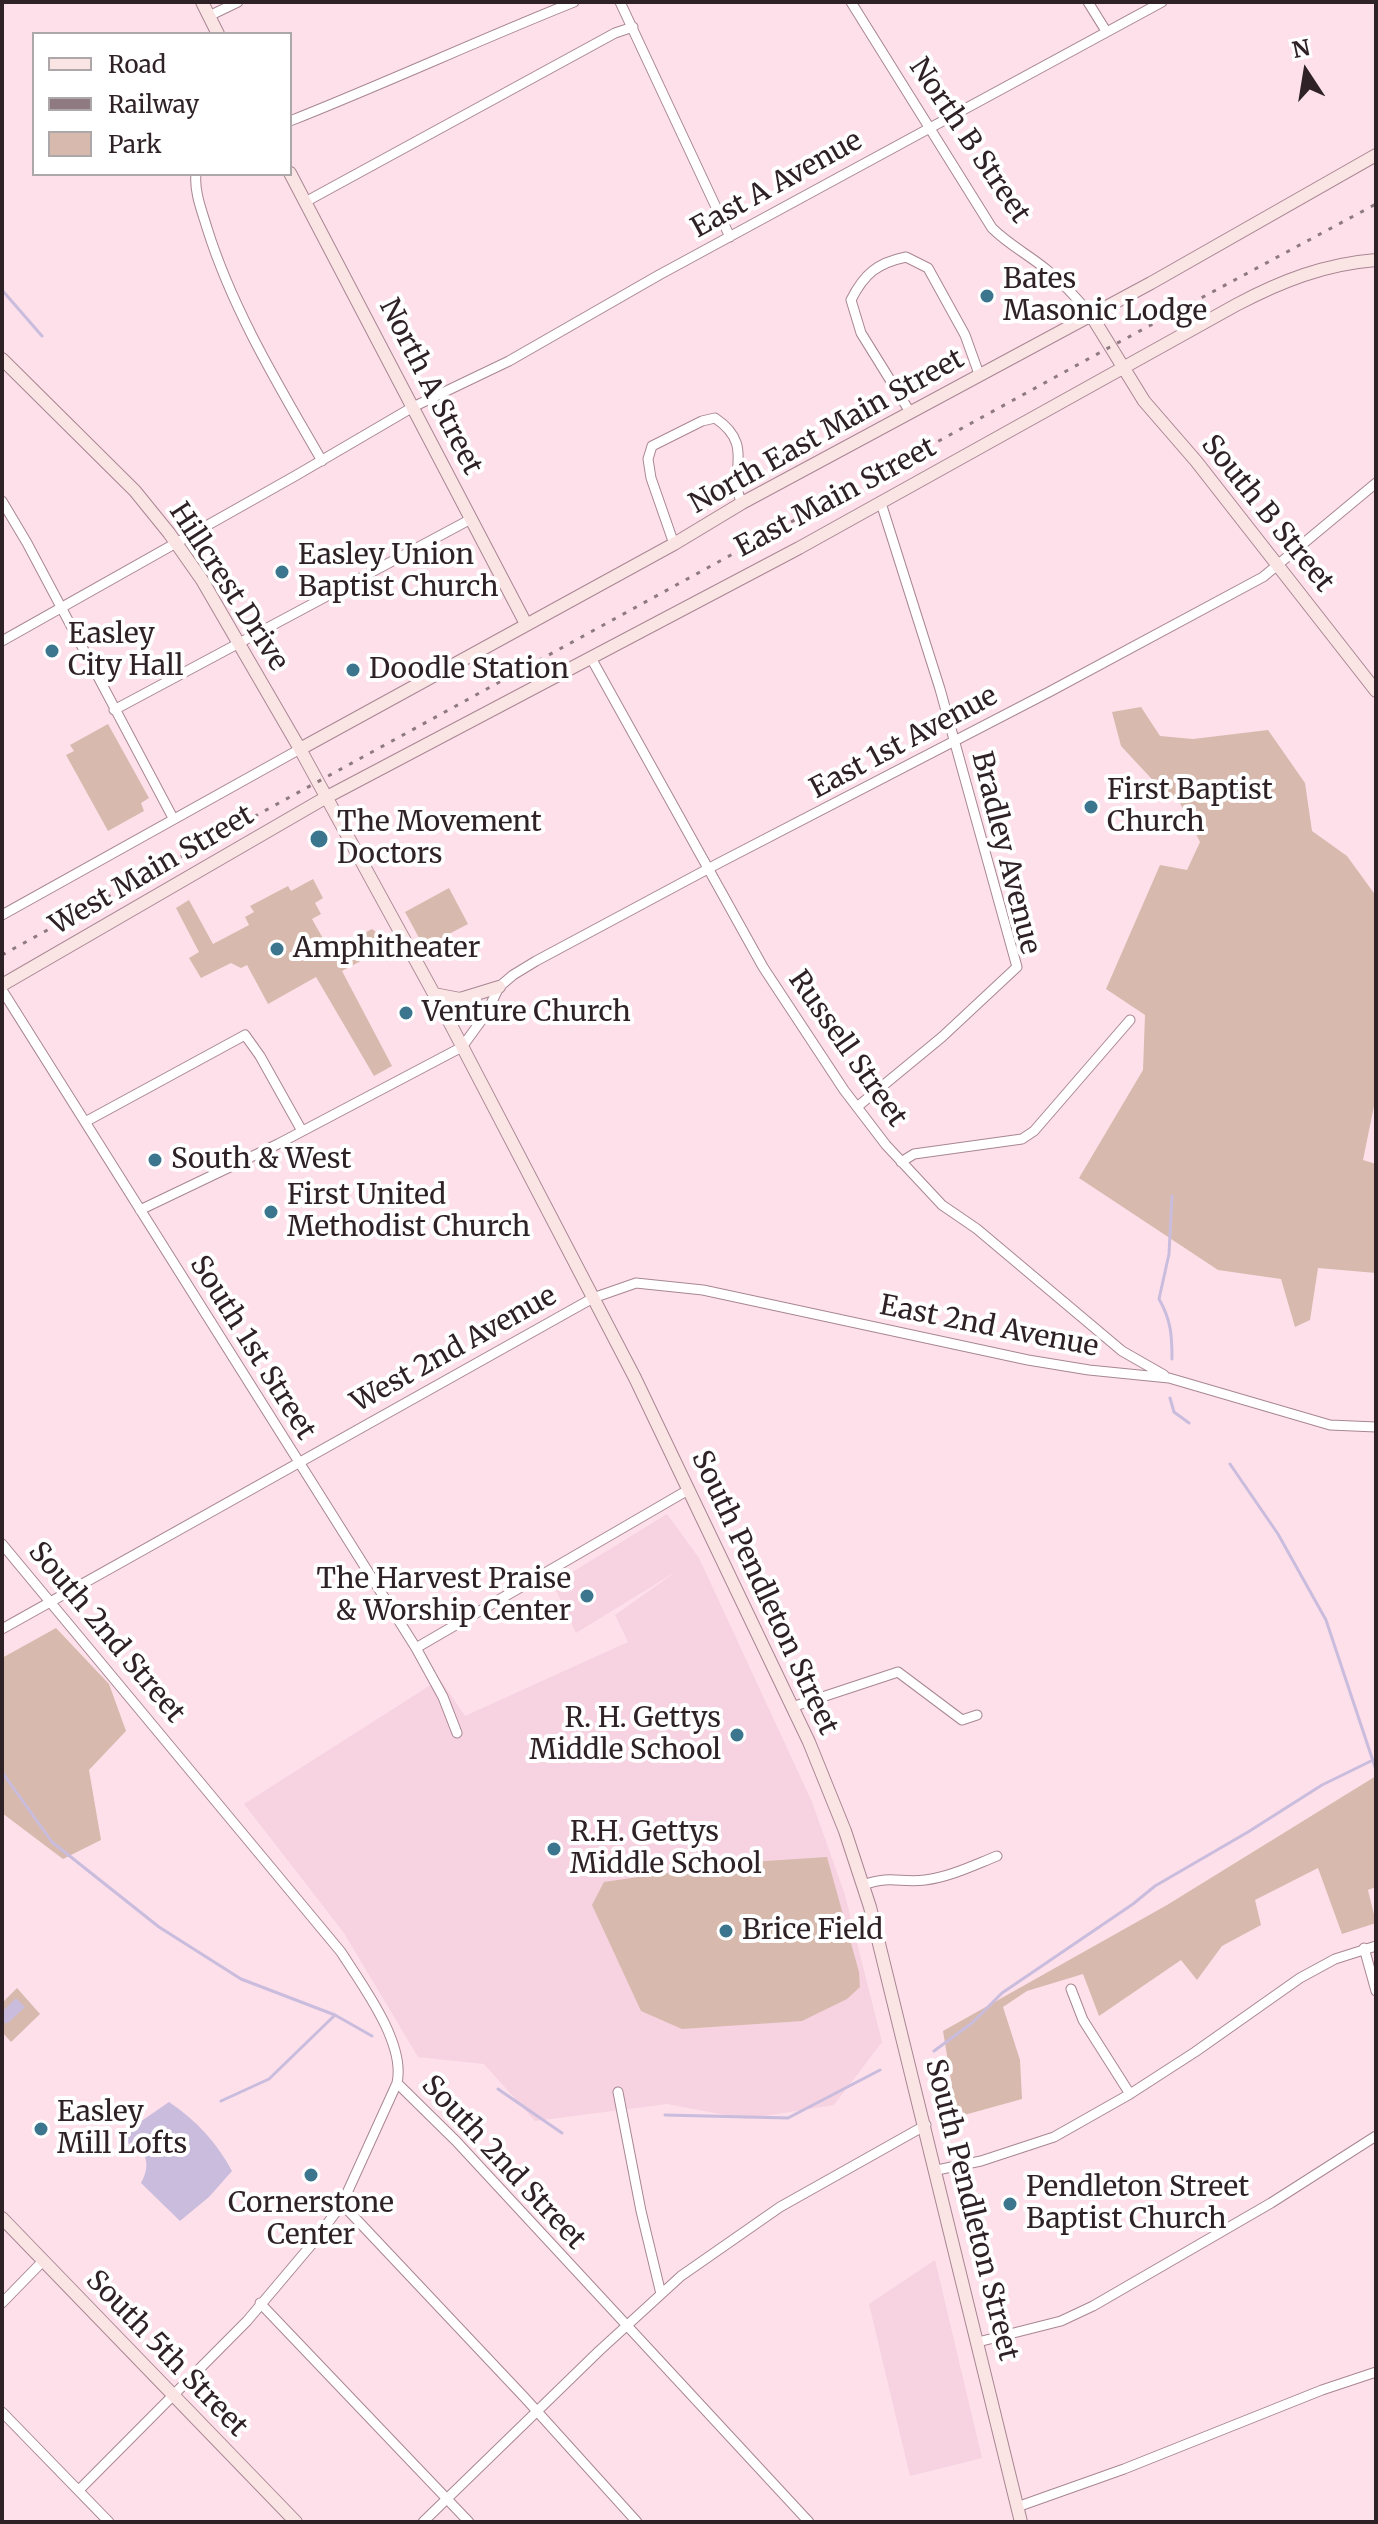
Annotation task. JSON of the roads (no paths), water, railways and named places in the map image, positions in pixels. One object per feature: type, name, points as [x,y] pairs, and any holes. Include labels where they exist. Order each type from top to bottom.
[{"type":"main road","points":[[202,2],[217,32]]},
{"type":"main road","name":"North East Main Street","points":[[300,749],[1376,155]]},
{"type":"main road","name":"North A Street","points":[[292,176],[526,624]]},
{"type":"main road","name":"East Main Street","points":[[325,798],[881,503],[1273,286],[1328,266],[1376,260]]},
{"type":"main road","name":"North B Street","points":[[1091,315],[1122,367]]},
{"type":"main road","name":"Hillcrest Drive","points":[[2,359],[135,491],[177,543],[240,643],[300,749]]},
{"type":"main road","name":"South B Street","points":[[1122,367],[1144,401],[1196,461],[1376,691]]},
{"type":"main road","name":"South Pendleton Street","points":[[300,749],[434,994],[593,1298],[792,1707],[845,1831],[888,1970],[1021,2522]]},
{"type":"main road","name":"West Main Street","points":[[2,987],[325,798]]},
{"type":"main road","points":[[434,994],[460,999],[499,987]]},
{"type":"main road","name":"South 5th Street","points":[[2,2218],[296,2522]]},
{"type":"street","points":[[209,16],[238,2]]},
{"type":"street","points":[[292,120],[574,2]]},
{"type":"street","points":[[620,2],[730,237]]},
{"type":"street","name":"North B Street","points":[[851,2],[992,228],[1009,245],[1049,271],[1091,315]]},
{"type":"street","points":[[1088,2],[1106,31]]},
{"type":"street","name":"East A Avenue","points":[[2,641],[413,407],[509,361],[927,127],[1162,2]]},
{"type":"street","points":[[307,201],[615,33],[633,27]]},
{"type":"street","points":[[196,176],[202,209],[218,263],[269,368],[322,461]]},
{"type":"street","points":[[910,412],[861,333],[851,300],[871,269],[889,260],[906,257],[928,268],[965,335],[979,374]]},
{"type":"street","points":[[674,544],[651,478],[648,459],[652,446],[702,421],[715,418],[727,426],[737,442],[740,467],[737,494],[742,503]]},
{"type":"street","name":"East 1st Avenue","points":[[462,1047],[486,1014],[499,987],[513,975],[707,869],[1263,577],[1376,483]]},
{"type":"street","points":[[2,501],[173,818]]},
{"type":"street","name":"Bradley Avenue","points":[[857,1107],[942,1037],[1017,967],[940,689],[881,503]]},
{"type":"street","points":[[114,710],[471,519]]},
{"type":"street","name":"Russell Street","points":[[591,658],[763,967],[857,1107],[901,1162],[942,1205],[1011,1256],[1122,1351],[1169,1378]]},
{"type":"street","points":[[2,915],[300,749]]},
{"type":"street","name":"South 1st Street","points":[[2,987],[416,1648],[443,1697],[457,1733]]},
{"type":"street","points":[[901,1162],[914,1154],[1022,1139],[1034,1131],[1130,1020]]},
{"type":"street","points":[[85,1122],[245,1035],[302,1131]]},
{"type":"street","points":[[140,1210],[302,1131],[462,1047]]},
{"type":"street","name":"East 2nd Avenue","points":[[593,1298],[636,1283],[703,1290],[1028,1360],[1169,1378],[1330,1425],[1376,1427]]},
{"type":"street","name":"West 2nd Avenue","points":[[2,1629],[593,1298]]},
{"type":"street","points":[[416,1648],[688,1490]]},
{"type":"street","name":"South 2nd Street","points":[[2,1544],[341,1952],[379,2014],[395,2051],[400,2070],[397,2083],[456,2141],[809,2522]]},
{"type":"street","points":[[792,1707],[898,1672],[962,1720],[977,1715]]},
{"type":"street","points":[[863,1885],[889,1878],[918,1880],[940,1877],[997,1856]]},
{"type":"street","points":[[937,2170],[981,2161],[1054,2137],[1130,2094],[1195,2052],[1300,1978],[1335,1959],[1376,1946]]},
{"type":"street","points":[[1364,1948],[1376,1991]]},
{"type":"street","points":[[1071,1989],[1083,2020],[1130,2094]]},
{"type":"street","points":[[79,2490],[247,2321],[312,2244],[342,2204],[397,2083]]},
{"type":"street","points":[[618,2092],[661,2294]]},
{"type":"street","points":[[423,2522],[681,2276],[780,2207],[926,2125]]},
{"type":"street","points":[[978,2342],[1061,2321],[1093,2306],[1271,2203],[1376,2136]]},
{"type":"street","points":[[342,2204],[637,2522]]},
{"type":"street","points":[[2,2303],[43,2261]]},
{"type":"street","points":[[260,2303],[469,2522]]},
{"type":"street","points":[[1017,2507],[1376,2372]]},
{"type":"street","points":[[2,2412],[109,2522]]},
{"type":"waterway","points":[[2,290],[42,336]]},
{"type":"waterway","points":[[1172,1196],[1169,1254],[1159,1299],[1170,1328],[1172,1359]]},
{"type":"waterway","points":[[1170,1398],[1174,1412],[1189,1423]]},
{"type":"waterway","points":[[1230,1464],[1278,1534],[1326,1620],[1376,1770]]},
{"type":"waterway","points":[[934,2051],[972,2023],[1002,1993],[1155,1886],[1322,1785],[1371,1761]]},
{"type":"waterway","points":[[2,1772],[52,1842],[159,1927],[241,1979],[335,2015],[372,2036]]},
{"type":"waterway","points":[[221,2101],[269,2079],[335,2015]]},
{"type":"waterway","points":[[665,2115],[788,2118],[880,2070]]},
{"type":"waterway","points":[[498,2089],[562,2133]]},
{"type":"railway","points":[[2,955],[1376,204]]},
{"type":"place","name":"Bates Masonic Lodge","points":[[987,296]]},
{"type":"place","name":"Easley Union Baptist Church","points":[[282,572]]},
{"type":"place","name":"Easley City Hall","points":[[52,651]]},
{"type":"place","name":"Doodle Station","points":[[353,670]]},
{"type":"place","name":"First Baptist Church","points":[[1091,807]]},
{"type":"place","name":"The Movement Doctors","points":[[319,839]]},
{"type":"place","name":"Amphitheater","points":[[277,949]]},
{"type":"place","name":"Venture Church","points":[[406,1013]]},
{"type":"place","name":"South & West","points":[[155,1160]]},
{"type":"place","name":"First United Methodist Church","points":[[271,1212]]},
{"type":"place","name":"The Harvest Praise & Worship Center","points":[[587,1596]]},
{"type":"place","name":"R. H. Gettys Middle School","points":[[737,1735]]},
{"type":"place","name":"R.H. Gettys Middle School","points":[[554,1849]]},
{"type":"place","name":"Brice Field","points":[[726,1931]]},
{"type":"place","name":"Easley Mill Lofts","points":[[41,2129]]},
{"type":"place","name":"Cornerstone Center","points":[[311,2175]]},
{"type":"place","name":"Pendleton Street Baptist Church","points":[[1010,2204]]}]
